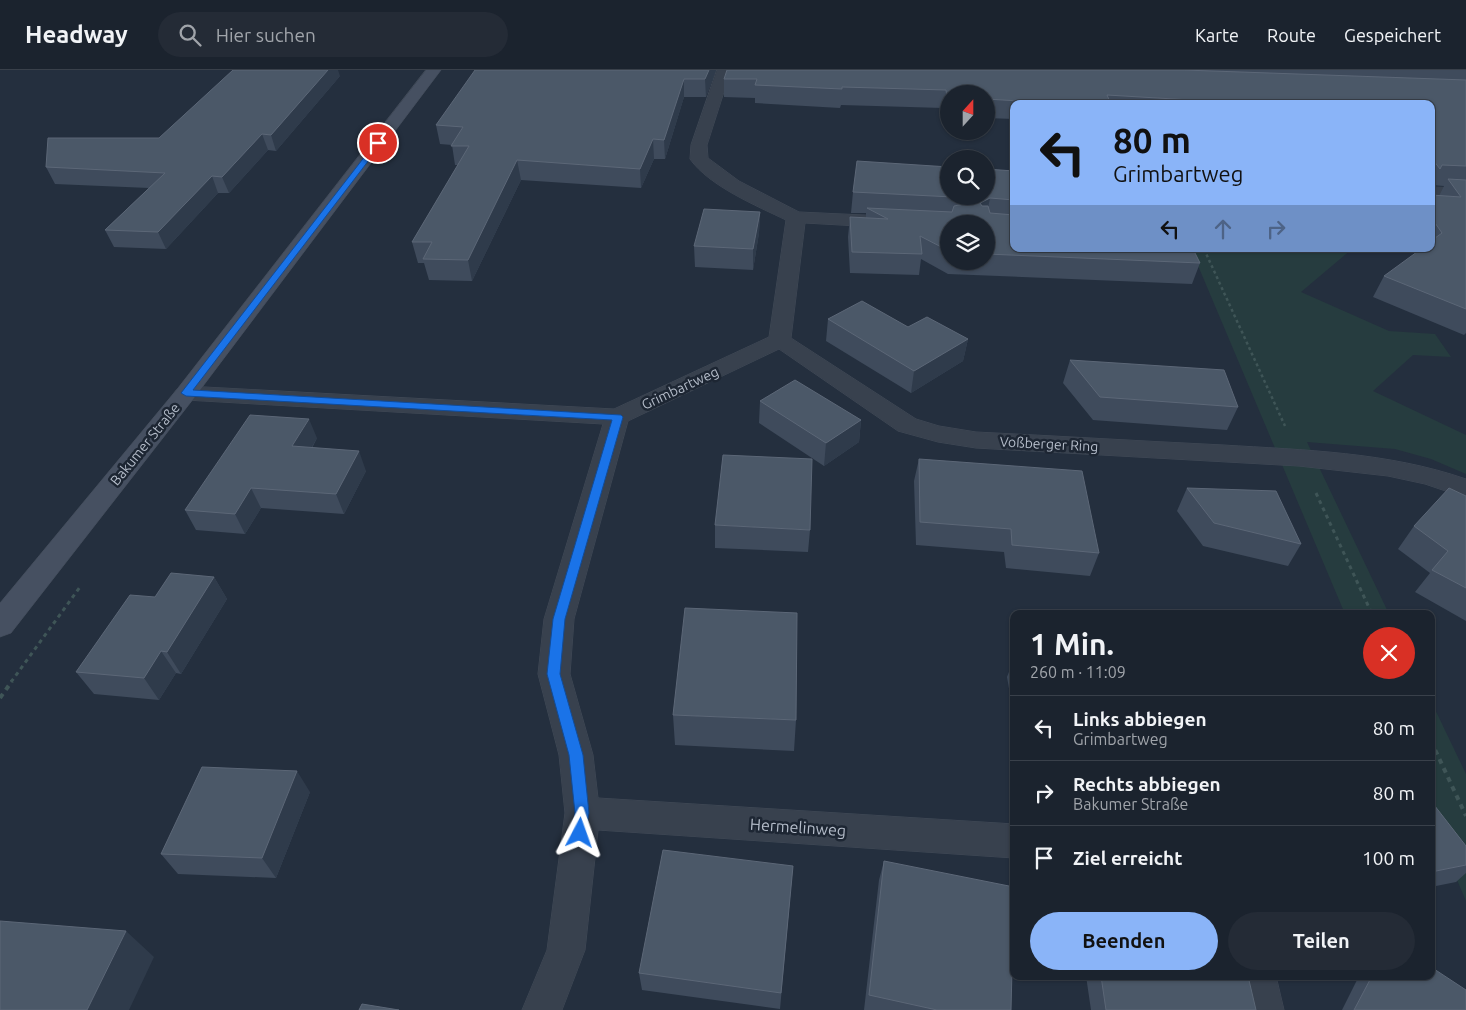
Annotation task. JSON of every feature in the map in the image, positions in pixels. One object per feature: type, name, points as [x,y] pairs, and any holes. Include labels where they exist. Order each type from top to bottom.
[{"type":"main road","name":"Bakumer Straße","points":[[0,625],[186,393],[434,70]]},
{"type":"street","points":[[724,70],[699,145],[699,158],[715,174],[766,204],[796,218],[940,225]]},
{"type":"street","points":[[1435,192],[1466,193]]},
{"type":"street","points":[[780,340],[796,218]]},
{"type":"street","name":"Grimbartweg","points":[[186,393],[618,417],[780,340]]},
{"type":"street","name":"Voßberger Ring","points":[[780,340],[907,424],[938,434],[976,440],[1299,458],[1388,466],[1430,476],[1466,489]]},
{"type":"street","points":[[542,1010],[566,950],[582,813],[576,755],[554,674],[559,619],[618,417]]},
{"type":"street","name":"Hermelinweg","points":[[582,813],[1010,841]]},
{"type":"street","points":[[1257,980],[1264,1010]]},
{"type":"path","points":[[1435,750],[1466,816]]},
{"type":"green space","points":[[1192,252],[1348,252],[1301,292],[1389,331],[1435,334],[1451,357],[1413,355],[1373,391],[1466,435],[1466,474],[1431,459],[1395,449],[1307,442],[1387,610],[1343,610]]},
{"type":"green space","points":[[1435,709],[1466,774],[1466,901],[1435,828]]},
{"type":"building","points":[[233,70],[328,70],[271,135],[262,134],[222,177],[212,176],[158,232],[105,230],[165,173],[46,167],[48,138],[159,138]]},
{"type":"building","points":[[475,70],[709,70],[705,79],[684,79],[664,140],[653,139],[640,169],[517,160],[468,260],[423,259],[432,242],[412,242],[469,146],[451,146],[463,127],[436,125]]},
{"type":"building","points":[[727,70],[1184,70],[1466,80],[1466,166],[1442,165],[1440,169],[1435,162],[1435,100],[1191,100],[1107,95],[1109,100],[1010,100],[995,100],[995,85],[940,85],[940,90],[842,87],[842,89],[755,85],[757,79],[724,79]]},
{"type":"building","points":[[857,161],[940,166],[940,196],[853,192]]},
{"type":"building","points":[[995,170],[1010,171],[1010,200],[995,198]]},
{"type":"building","points":[[1448,179],[1466,180],[1466,309],[1384,276],[1417,252],[1435,252],[1435,238],[1442,233],[1435,223],[1435,195],[1461,197]]},
{"type":"building","points":[[954,206],[988,206],[990,213],[1010,215],[1010,252],[1194,252],[1200,263],[995,254],[995,215],[940,215],[940,246],[920,236],[922,254],[852,252],[850,217],[888,219],[867,208],[952,212]]},
{"type":"building","points":[[704,209],[760,212],[753,249],[694,246]]},
{"type":"building","points":[[862,301],[908,327],[927,317],[968,339],[914,371],[828,319]]},
{"type":"building","points":[[1070,360],[1224,370],[1238,407],[1100,397]]},
{"type":"building","points":[[795,380],[861,420],[826,443],[760,401]]},
{"type":"building","points":[[250,415],[309,419],[292,446],[359,451],[336,494],[251,488],[235,514],[185,510]]},
{"type":"building","points":[[723,455],[812,459],[810,530],[715,525]]},
{"type":"building","points":[[919,459],[1082,471],[1099,553],[1012,545],[1011,529],[920,522]]},
{"type":"building","points":[[1187,488],[1276,491],[1301,544],[1214,523]]},
{"type":"building","points":[[1449,488],[1466,496],[1466,588],[1432,570],[1448,551],[1414,526]]},
{"type":"building","points":[[171,573],[214,577],[167,652],[161,651],[144,678],[76,672],[130,595],[155,597]]},
{"type":"building","points":[[685,608],[797,613],[796,720],[673,715]]},
{"type":"building","points":[[202,767],[297,771],[262,858],[161,854]]},
{"type":"building","points":[[1435,806],[1466,846],[1466,865],[1435,871]]},
{"type":"building","points":[[663,850],[793,866],[781,993],[639,973]]},
{"type":"building","points":[[884,861],[1010,886],[1011,1010],[937,1010],[869,995]]},
{"type":"building","points":[[0,921],[126,931],[87,1010],[0,1010]]},
{"type":"building","points":[[1435,970],[1466,990],[1466,1010],[1354,1010],[1370,980],[1435,980]]},
{"type":"building","points":[[1102,980],[1249,980],[1256,1010],[1106,1010]]},
{"type":"building","points":[[362,1004],[399,1010],[359,1010]]},
{"type":"route","points":[[378,143],[186,393],[618,417],[559,619],[554,674],[576,755],[582,813],[580,833]]}]
